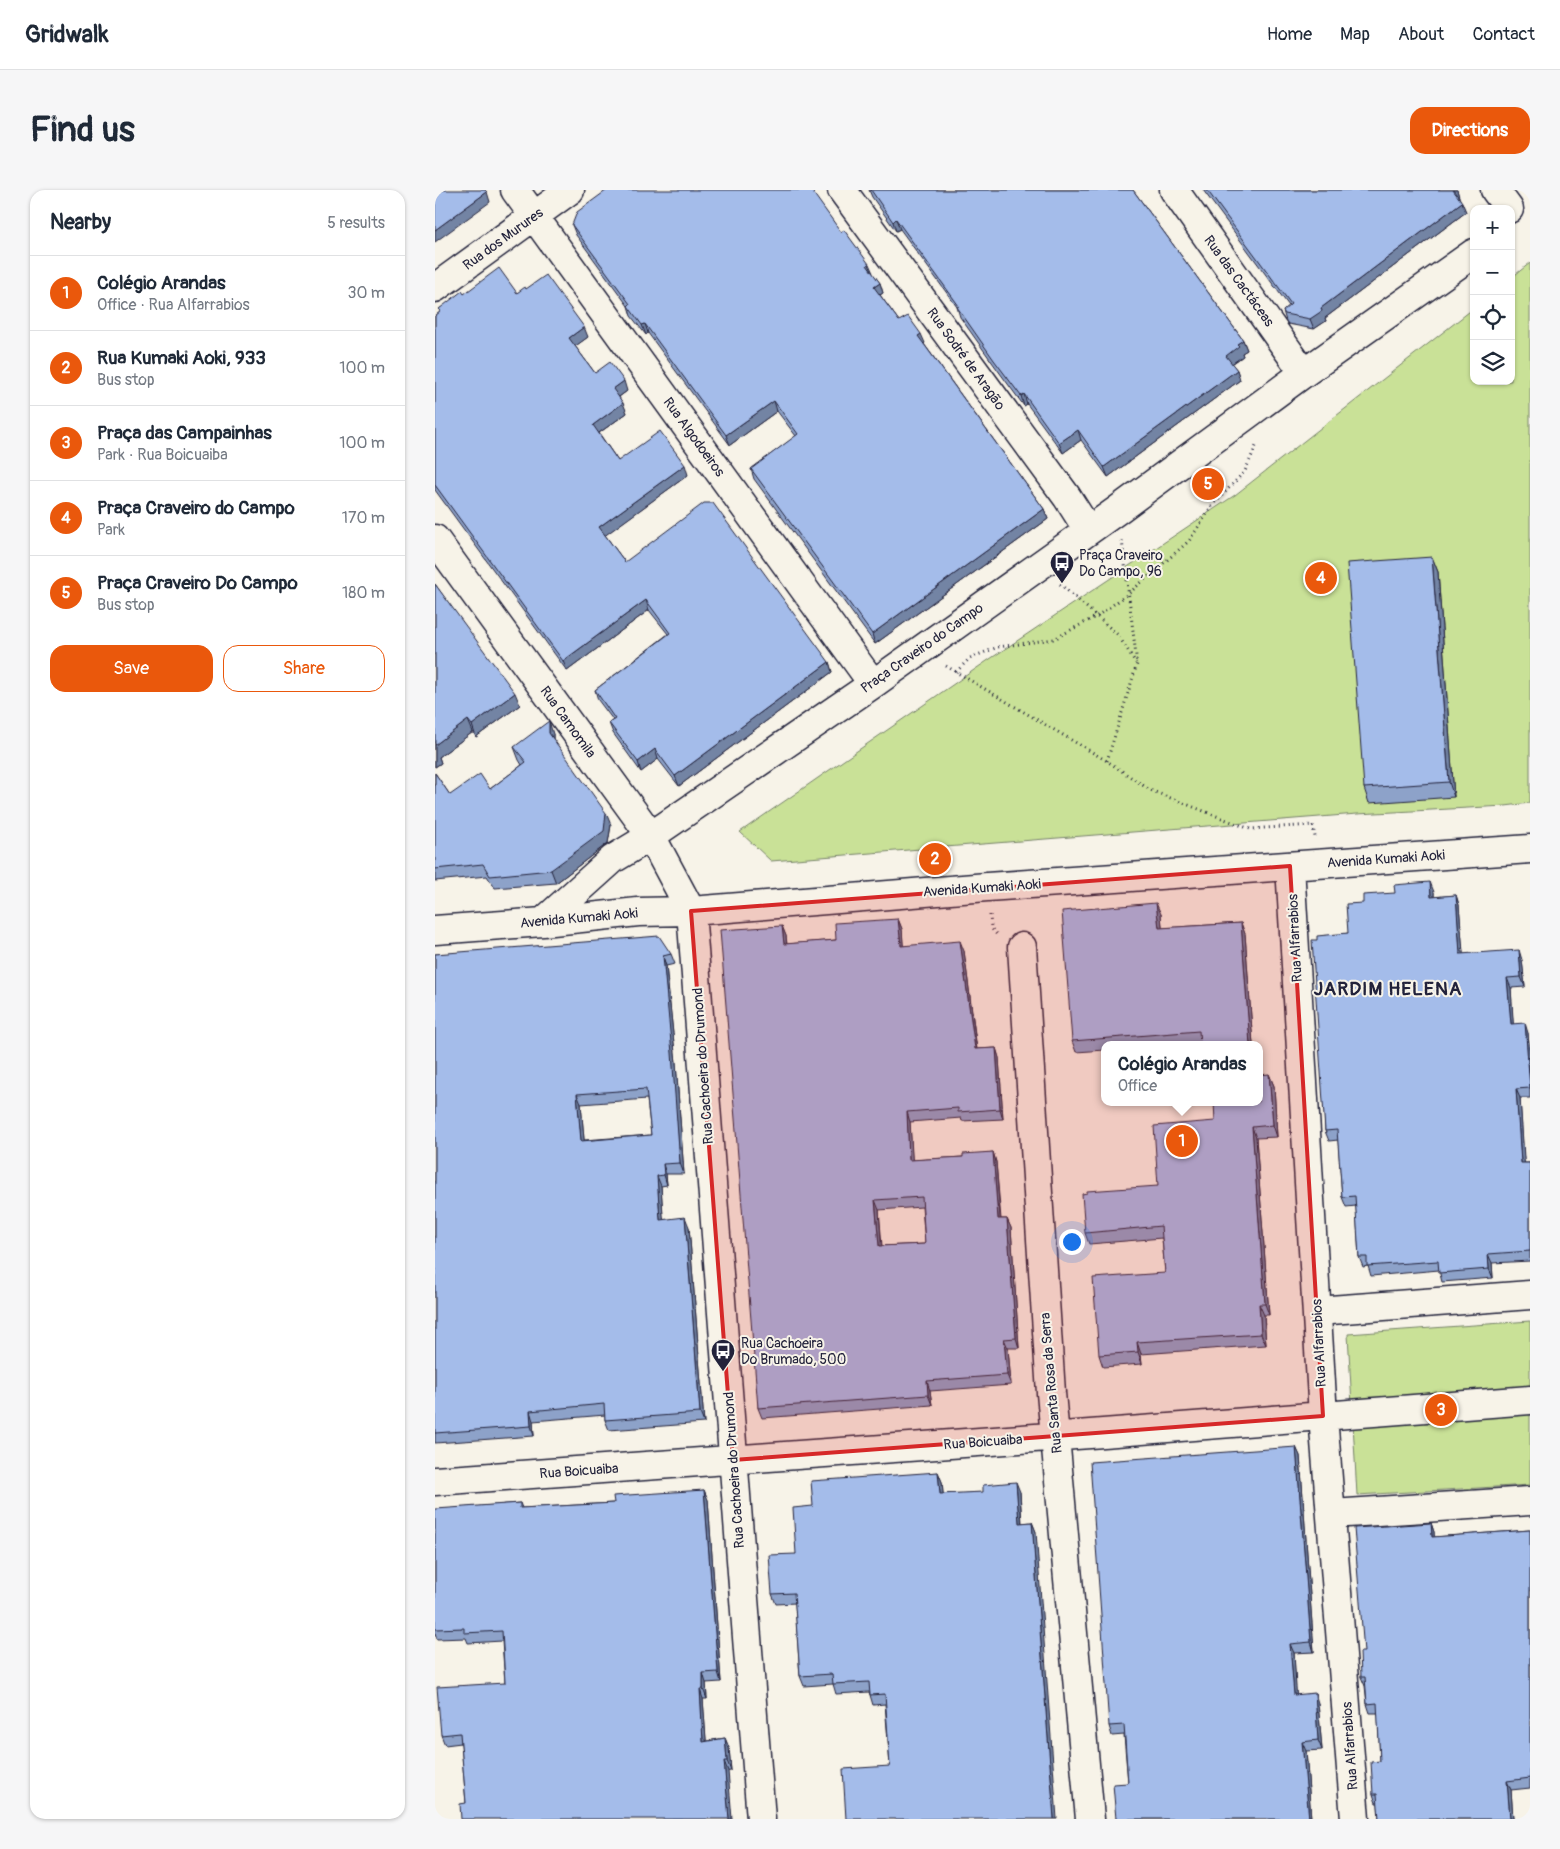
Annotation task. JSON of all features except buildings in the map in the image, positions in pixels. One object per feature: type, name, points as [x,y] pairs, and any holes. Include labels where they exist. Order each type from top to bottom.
[{"type":"street","name":"Rua Algodoeiros","points":[[515,190],[873,684]]},
{"type":"street","name":"Rua dos Murures","points":[[435,288],[570,190]]},
{"type":"street","name":"Rua Sodré de Aragão","points":[[842,190],[1067,497],[1088,530]]},
{"type":"street","name":"Rua das Cactáceas","points":[[1174,190],[1304,373]]},
{"type":"street","points":[[1495,190],[1516,216]]},
{"type":"street","name":"Praça Craveiro do Campo","points":[[543,922],[613,859],[651,836],[873,684],[1470,255]]},
{"type":"street","name":"Rua Camomila","points":[[435,540],[651,836],[691,911]]},
{"type":"street","name":"Avenida Kumaki Aoki","points":[[435,930],[543,922],[638,912],[691,911],[987,887],[1530,849]]},
{"type":"street","name":"Rua Alfarrabios","points":[[1290,866],[1323,1416],[1355,1819]]},
{"type":"street","name":"Rua Cachoeira do Drumond","points":[[691,911],[761,1819]]},
{"type":"street","name":"Rua Santa Rosa da Serra","points":[[1022,947],[1051,1393],[1090,1819]]},
{"type":"street","points":[[1317,1311],[1530,1295]]},
{"type":"street","name":"Rua Boicuaiba","points":[[435,1481],[1530,1400]]},
{"type":"street","points":[[1332,1514],[1530,1501]]},
{"type":"path","points":[[956,672],[970,658],[997,647],[1054,639],[1097,616],[1128,594],[1189,541],[1213,505],[1245,471],[1256,444],[1262,437]]},
{"type":"path","points":[[1107,761],[1137,664],[1119,509]]},
{"type":"path","points":[[1039,566],[1118,635],[1137,664]]},
{"type":"path","points":[[919,650],[1107,761],[1150,790],[1251,829],[1313,825],[1318,864]]},
{"type":"path","points":[[987,887],[991,928],[998,937],[1018,941],[1022,947]]},
{"type":"highlighted area","points":[[1290,866],[1323,1416],[733,1460],[691,911]]},
{"type":"green space","points":[[1530,263],[1530,803],[1357,814],[771,861],[740,832],[987,661],[1235,495],[1470,311],[1470,385],[1515,385],[1515,275]]},
{"type":"green space","points":[[1530,1321],[1530,1485],[1357,1495],[1348,1334]]},
{"type":"place","name":"Praça Craveiro Do Campo","points":[[1208,484]]},
{"type":"place","name":"Praça Craveiro do Campo","points":[[1321,578]]},
{"type":"place","name":"Praça Craveiro Do Campo, 96","points":[[1062,584]]},
{"type":"place","name":"Rua Kumaki Aoki, 933","points":[[935,859]]},
{"type":"place","name":"Colégio Arandas","points":[[1182,1141]]},
{"type":"place","name":"Rua Cachoeira Do Brumado, 500","points":[[723,1372]]},
{"type":"place","name":"Praça das Campainhas","points":[[1441,1410]]},
{"type":"district","name":"JARDIM HELENA","points":[[1388,989]]}]
